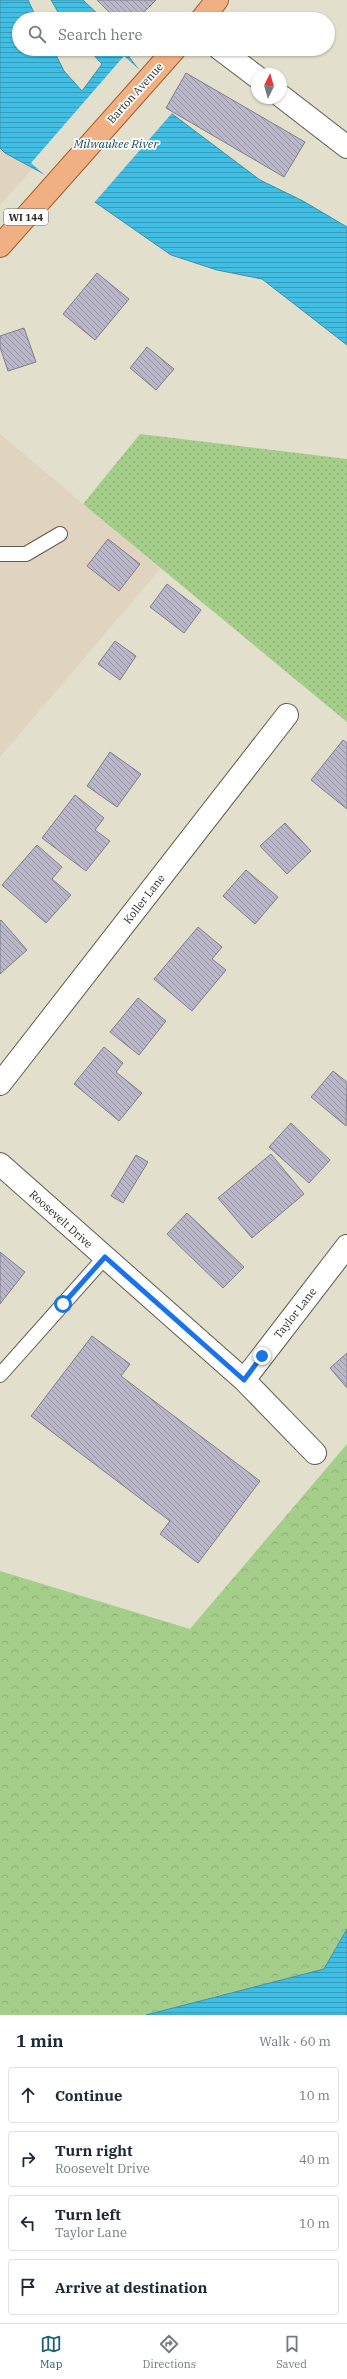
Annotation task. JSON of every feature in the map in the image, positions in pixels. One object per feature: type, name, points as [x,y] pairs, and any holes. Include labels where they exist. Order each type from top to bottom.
[{"type":"main road","points":[[208,12],[217,0]]},
{"type":"main road","name":"Barton Avenue","points":[[0,246],[169,56]]},
{"type":"street","points":[[229,56],[251,72]]},
{"type":"street","points":[[287,101],[347,148]]},
{"type":"street","name":"Koller Lane","points":[[0,1084],[287,715]]},
{"type":"street","name":"Roosevelt Drive","points":[[0,1164],[244,1380],[315,1453]]},
{"type":"street","name":"Taylor Lane","points":[[244,1380],[347,1246]]},
{"type":"lane","points":[[0,554],[26,554],[60,534]]},
{"type":"lane","points":[[0,1375],[105,1257]]},
{"type":"shaded area","points":[[0,148],[33,168],[0,205]]},
{"type":"shaded area","points":[[0,434],[160,569],[0,757]]},
{"type":"green space","points":[[140,434],[347,459],[347,722],[83,504]]},
{"type":"green space","points":[[347,1444],[347,1929],[324,1969],[146,2015],[0,2015],[0,1571],[190,1629]]},
{"type":"water","name":"Milwaukee River","points":[[0,0],[28,0],[34,12],[12,12],[12,56],[56,56],[64,71],[82,91],[102,64],[95,56],[128,56],[171,113],[260,180],[303,201],[347,227],[347,345],[262,279],[217,270],[171,255],[92,200],[5,153],[0,148]]},
{"type":"water","points":[[51,0],[83,0],[96,12],[58,12]]},
{"type":"water","points":[[347,1929],[347,2015],[146,2015],[324,1969]]},
{"type":"pier","points":[[124,56],[143,73],[173,112],[93,204],[49,179],[31,163]]},
{"type":"building","points":[[97,0],[156,0],[144,12],[109,12]]},
{"type":"building","points":[[186,73],[305,142],[284,177],[166,108]]},
{"type":"building","points":[[97,273],[129,299],[95,340],[63,314]]},
{"type":"building","points":[[24,328],[36,362],[8,371],[0,347],[0,336]]},
{"type":"building","points":[[147,347],[174,369],[156,390],[130,368]]},
{"type":"building","points":[[108,539],[140,564],[119,591],[87,566]]},
{"type":"building","points":[[167,584],[201,610],[184,633],[150,607]]},
{"type":"building","points":[[115,641],[136,656],[120,680],[98,664]]},
{"type":"building","points":[[343,740],[347,743],[347,809],[311,780]]},
{"type":"building","points":[[110,752],[141,774],[117,807],[87,786]]},
{"type":"building","points":[[75,795],[104,818],[95,830],[110,841],[86,871],[42,838]]},
{"type":"building","points":[[285,823],[311,851],[287,874],[260,846]]},
{"type":"building","points":[[37,845],[62,867],[52,879],[71,895],[46,923],[2,885]]},
{"type":"building","points":[[246,870],[278,897],[255,924],[223,896]]},
{"type":"building","points":[[1,920],[27,950],[0,974],[0,921]]},
{"type":"building","points":[[198,927],[222,947],[212,959],[226,970],[192,1011],[154,979]]},
{"type":"building","points":[[138,998],[166,1021],[139,1055],[110,1032]]},
{"type":"building","points":[[104,1047],[123,1063],[116,1072],[142,1093],[119,1121],[74,1084]]},
{"type":"building","points":[[333,1071],[347,1082],[346,1126],[311,1097]]},
{"type":"building","points":[[291,1123],[330,1160],[309,1183],[269,1147]]},
{"type":"building","points":[[271,1154],[304,1194],[252,1238],[218,1198]]},
{"type":"building","points":[[136,1155],[148,1162],[123,1203],[111,1196]]},
{"type":"building","points":[[187,1213],[244,1267],[223,1288],[167,1234]]},
{"type":"building","points":[[0,1252],[25,1272],[0,1304]]},
{"type":"building","points":[[92,1336],[130,1364],[121,1376],[260,1481],[198,1563],[160,1534],[170,1521],[31,1416]]},
{"type":"building","points":[[347,1353],[347,1388],[330,1368]]},
{"type":"route","points":[[63,1304],[105,1257],[244,1380],[262,1356]]}]
